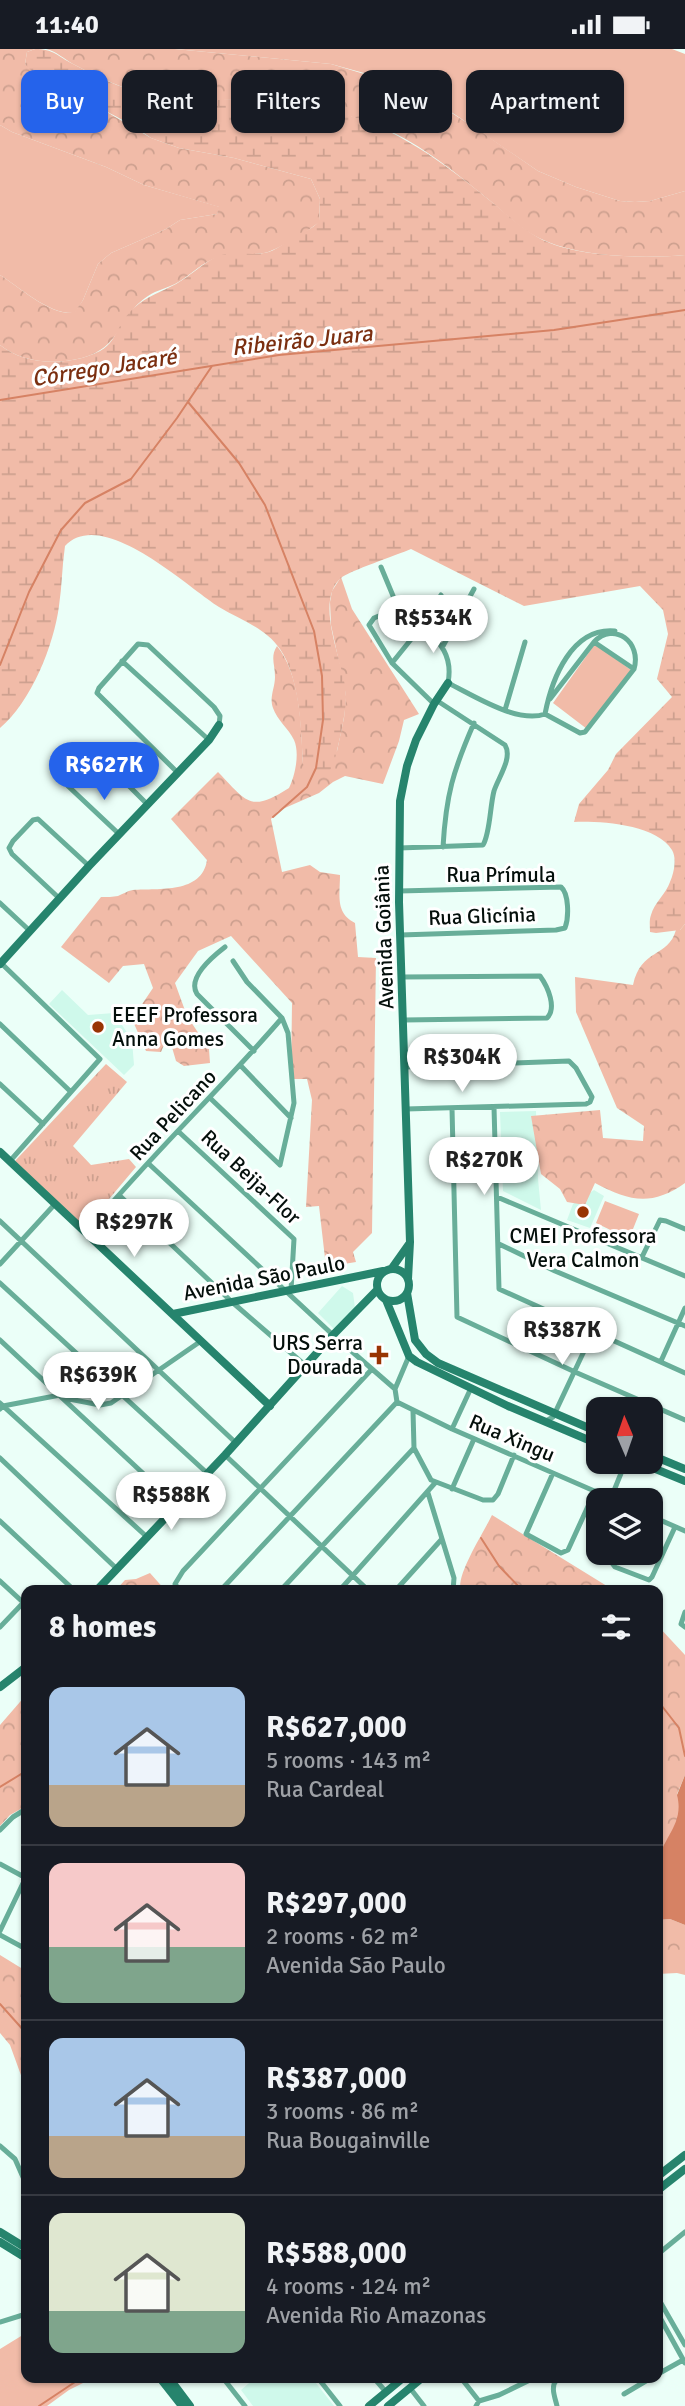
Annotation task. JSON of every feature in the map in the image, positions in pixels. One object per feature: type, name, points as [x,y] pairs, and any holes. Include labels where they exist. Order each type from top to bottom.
[{"type":"street","points":[[382,567],[411,639]]},
{"type":"street","points":[[443,646],[474,590]]},
{"type":"street","points":[[392,663],[421,627],[441,595]]},
{"type":"street","points":[[398,608],[374,618],[369,625],[392,663],[435,702],[474,723],[508,749],[493,797],[487,838],[483,845],[399,848]]},
{"type":"street","points":[[421,627],[443,646],[449,663],[448,683],[505,710],[532,717],[545,714],[576,731],[585,732],[634,669],[637,656],[634,648],[619,631],[597,631],[582,639],[568,655],[560,670],[545,714]]},
{"type":"street","points":[[547,703],[599,637],[610,634],[626,638]]},
{"type":"street","points":[[505,710],[525,642]]},
{"type":"street","points":[[594,642],[634,669]]},
{"type":"street","points":[[10,1161],[100,1062],[99,1057],[0,963],[209,740],[219,725],[220,716],[214,708],[150,647],[138,644],[97,692],[177,772]]},
{"type":"street","points":[[122,661],[209,740]]},
{"type":"street","name":"Avenida Goiânia","points":[[408,1279],[410,1242],[399,891],[400,801],[416,740],[448,683]]},
{"type":"street","points":[[443,847],[445,806],[450,782],[474,723]]},
{"type":"street","points":[[119,834],[69,787],[68,783],[91,757],[96,755],[101,758],[147,804]]},
{"type":"street","points":[[60,899],[12,854],[9,848],[11,843],[33,820],[39,820],[89,866]]},
{"type":"street","name":"Rua Prímula","points":[[399,891],[561,887],[565,892],[565,927]]},
{"type":"street","points":[[0,903],[30,931]]},
{"type":"street","name":"Rua Glicínia","points":[[400,935],[556,930],[565,927]]},
{"type":"street","points":[[225,947],[204,967],[194,981],[193,988],[254,1051]]},
{"type":"street","points":[[210,1098],[280,1165],[294,1103],[288,1033],[282,1018],[247,982],[233,961]]},
{"type":"street","points":[[402,977],[535,976],[543,978],[553,1008],[547,1018],[404,1020]]},
{"type":"street","name":"Rua Pelicano","points":[[86,1233],[282,1018]]},
{"type":"street","points":[[0,1024],[71,1092]]},
{"type":"street","points":[[405,1067],[566,1061],[573,1064],[591,1093],[589,1103],[406,1109]]},
{"type":"street","points":[[241,1066],[291,1118]]},
{"type":"street","points":[[0,1084],[43,1124]]},
{"type":"street","points":[[494,1107],[499,1289],[685,1373]]},
{"type":"street","points":[[452,1108],[457,1317],[685,1420]]},
{"type":"street","name":"Rua Beija-Flor","points":[[180,1132],[294,1239],[288,1291]]},
{"type":"street","name":"Avenida São Paulo","points":[[0,1152],[270,1406]]},
{"type":"street","points":[[149,1164],[395,1389]]},
{"type":"street","points":[[119,1195],[232,1302],[306,1366]]},
{"type":"street","points":[[497,1197],[685,1276]]},
{"type":"street","points":[[0,1264],[55,1204]]},
{"type":"street","points":[[0,1221],[236,1443]]},
{"type":"street","points":[[642,1257],[659,1221],[685,1229]]},
{"type":"street","points":[[410,1242],[403,1256],[377,1278],[377,1289],[386,1300],[410,1356],[428,1369],[586,1438]]},
{"type":"street","points":[[499,1244],[555,1271],[685,1326]]},
{"type":"street","points":[[392,1268],[402,1271],[408,1279],[407,1293],[415,1340],[438,1363],[586,1427]]},
{"type":"street","name":"Avenida São Paulo","points":[[173,1314],[383,1271]]},
{"type":"street","name":"Avenida São Paulo","points":[[362,1276],[369,1279],[377,1289]]},
{"type":"street","points":[[0,1283],[207,1473]]},
{"type":"street","points":[[102,1585],[377,1289]]},
{"type":"street","points":[[386,1300],[400,1300],[407,1293]]},
{"type":"street","points":[[661,1361],[685,1308]]},
{"type":"street","points":[[545,1421],[555,1413],[593,1332]]},
{"type":"street","points":[[0,1340],[177,1505]]},
{"type":"street","points":[[1,1406],[62,1396],[103,1405],[111,1403],[201,1341]]},
{"type":"street","points":[[226,1585],[397,1402],[395,1389],[410,1356]]},
{"type":"street","points":[[62,1396],[87,1362]]},
{"type":"street","points":[[176,1585],[179,1575],[372,1369]]},
{"type":"street","points":[[452,1429],[471,1388]]},
{"type":"street","name":"Rua Xingu","points":[[397,1402],[474,1439],[588,1488]]},
{"type":"street","points":[[1,1406],[147,1537]]},
{"type":"street","points":[[413,1411],[414,1448],[425,1472],[435,1483],[483,1500],[493,1500],[514,1455]]},
{"type":"street","points":[[452,1489],[474,1439]]},
{"type":"street","points":[[285,1585],[414,1448]]},
{"type":"street","points":[[225,1455],[363,1585]]},
{"type":"street","points":[[0,1458],[117,1569]]},
{"type":"street","points":[[663,1462],[683,1474]]},
{"type":"street","points":[[663,1472],[683,1474]]},
{"type":"street","points":[[553,1473],[526,1532],[529,1537],[561,1553],[568,1550],[586,1511]]},
{"type":"street","points":[[345,1585],[435,1483]]},
{"type":"street","points":[[428,1493],[454,1578],[453,1585]]},
{"type":"street","points":[[0,1521],[69,1585]]},
{"type":"street","points":[[663,1522],[685,1531]]},
{"type":"street","points":[[663,1553],[675,1527]]},
{"type":"street","points":[[400,1585],[441,1540]]},
{"type":"street","points":[[614,1565],[644,1579],[652,1577],[658,1565]]},
{"type":"street","points":[[0,1581],[21,1600]]},
{"type":"street","points":[[0,1627],[21,1608]]},
{"type":"street","points":[[684,1615],[681,1624],[685,1627]]},
{"type":"street","points":[[0,1687],[21,1671]]},
{"type":"street","points":[[0,1830],[21,1812]]},
{"type":"street","points":[[0,1864],[21,1875]]},
{"type":"street","points":[[21,1889],[0,1933],[21,1946]]},
{"type":"street","points":[[0,2146],[15,2159],[21,2173]]},
{"type":"street","points":[[663,2172],[685,2155]]},
{"type":"street","points":[[663,2186],[685,2169]]},
{"type":"street","points":[[0,2232],[21,2245]]},
{"type":"street","points":[[663,2250],[682,2234],[685,2245]]},
{"type":"street","points":[[0,2242],[21,2255]]},
{"type":"street","points":[[663,2307],[685,2345]]},
{"type":"street","points":[[0,2322],[21,2316]]},
{"type":"street","points":[[663,2326],[684,2361],[663,2372]]},
{"type":"street","points":[[164,2383],[182,2406]]},
{"type":"street","points":[[173,2383],[190,2406]]},
{"type":"street","points":[[227,2383],[245,2406]]},
{"type":"street","points":[[322,2383],[340,2406]]},
{"type":"street","points":[[378,2383],[386,2392]]},
{"type":"street","points":[[369,2406],[397,2383]]},
{"type":"street","points":[[388,2406],[416,2383]]},
{"type":"street","points":[[464,2383],[477,2403],[524,2383]]},
{"type":"street","points":[[554,2383],[557,2406]]},
{"type":"street","points":[[624,2394],[643,2383]]},
{"type":"street","points":[[410,2388],[424,2406]]},
{"type":"shaded area","name":"EEEF Professora Anna Gomes","points":[[62,990],[88,1015],[114,1013],[132,1040],[134,1065],[124,1075],[49,1004]]},
{"type":"shaded area","points":[[536,1111],[541,1210],[503,1191],[500,1112]]},
{"type":"shaded area","name":"CMEI Professora Vera Calmon","points":[[594,1190],[604,1196],[590,1228],[567,1220],[573,1204]]},
{"type":"shaded area","points":[[342,1286],[353,1293],[355,1308],[335,1330],[318,1313]]},
{"type":"shaded area","points":[[685,1775],[685,1925],[670,1919],[663,1920],[663,1846],[678,1815],[677,1795]]},
{"type":"shaded area","points":[[249,2383],[316,2383],[334,2406],[253,2406],[241,2390]]},
{"type":"green space","points":[[0,49],[35,49],[27,52],[25,64],[35,70],[21,70],[21,133],[108,133],[108,113],[122,121],[122,133],[142,133],[179,148],[234,158],[311,179],[320,199],[319,222],[269,252],[230,255],[211,260],[175,284],[155,292],[134,309],[107,345],[96,352],[82,358],[50,362],[18,356],[0,345],[0,275],[45,305],[55,310],[74,313],[83,300],[98,264],[111,253],[180,220],[217,214],[219,207],[144,185],[0,125]]},
{"type":"green space","points":[[41,49],[51,52],[84,70],[31,70],[25,64],[27,52]]},
{"type":"green space","points":[[46,49],[175,49],[331,64],[359,72],[359,120],[345,115],[345,70],[231,70],[231,100],[217,100],[217,70],[122,70],[122,86],[108,80],[108,70],[85,70]]},
{"type":"green space","points":[[175,49],[672,49],[685,54],[685,191],[650,201],[620,201],[538,171],[482,133],[624,133],[624,70],[466,70],[466,122],[452,113],[452,70],[359,72],[331,64]]},
{"type":"green space","points":[[108,81],[122,86],[122,120],[108,112]]},
{"type":"green space","points":[[217,100],[231,100],[231,133],[345,133],[345,115],[359,119],[359,133],[392,133],[417,147],[454,172],[525,230],[553,244],[610,255],[685,255],[685,924],[680,930],[650,932],[653,911],[674,870],[674,853],[664,841],[641,829],[627,826],[574,822],[579,804],[608,770],[616,754],[672,697],[657,679],[668,634],[663,610],[640,586],[524,606],[411,549],[346,575],[333,589],[330,603],[333,636],[345,685],[344,715],[333,768],[315,773],[308,772],[303,764],[296,689],[287,661],[274,641],[260,629],[219,607],[144,554],[121,542],[100,536],[81,536],[65,546],[56,621],[39,672],[22,703],[0,728],[0,345],[18,356],[39,361],[72,360],[95,354],[110,343],[127,316],[139,304],[176,284],[211,260],[228,254],[269,252],[319,221],[320,199],[311,179],[234,158],[179,148],[144,133],[217,133]]},
{"type":"green space","points":[[452,113],[466,122],[466,133],[483,133],[538,171],[576,187],[620,201],[635,202],[650,201],[685,191],[685,255],[650,257],[590,253],[539,238],[525,230],[463,179],[393,133],[452,133]]},
{"type":"green space","points":[[0,125],[144,185],[220,207],[217,214],[180,220],[111,253],[98,264],[75,313],[55,310],[0,275]]},
{"type":"green space","points":[[341,577],[352,609],[419,714],[404,720],[383,784],[345,776],[319,793],[278,811],[271,819],[282,872],[310,865],[320,872],[340,875],[341,909],[355,923],[358,957],[376,958],[372,1233],[353,1252],[356,1262],[326,1267],[319,1206],[306,1207],[312,1100],[307,1079],[291,1079],[292,1003],[231,936],[198,951],[175,983],[187,1016],[209,1049],[210,1063],[184,1066],[176,1061],[171,1044],[164,1045],[161,1052],[146,1051],[132,1019],[153,988],[144,964],[123,966],[109,983],[61,947],[101,897],[118,896],[133,890],[178,887],[197,879],[207,860],[171,819],[218,772],[250,801],[266,800],[289,788],[295,771],[297,751],[294,740],[277,717],[272,704],[275,677],[273,657],[277,646],[285,658],[295,687],[303,764],[337,751],[346,695],[331,625],[330,602],[332,591]]},
{"type":"green space","points":[[595,644],[631,670],[587,729],[553,703]]},
{"type":"green space","points":[[685,924],[685,1183],[661,1196],[640,1199],[619,1194],[595,1183],[585,1205],[567,1202],[560,1189],[541,1174],[531,1116],[600,1110],[603,1138],[643,1141],[644,1126],[617,1108],[576,1012],[575,977],[633,985],[642,965],[667,945],[676,930],[680,930]]},
{"type":"green space","points":[[106,1064],[127,1082],[73,1146],[91,1165],[129,1159],[136,1167],[83,1230],[15,1161]]},
{"type":"green space","points":[[605,1201],[639,1214],[629,1239],[596,1223]]},
{"type":"green space","points":[[492,1515],[605,1585],[460,1585],[466,1565]]},
{"type":"green space","points":[[150,1573],[161,1585],[120,1585],[125,1580]]},
{"type":"green space","points":[[663,1631],[685,1655],[685,1775],[677,1794],[684,1804],[684,1811],[675,1834],[663,1853]]},
{"type":"green space","points":[[21,1701],[21,1809],[10,1815],[0,1826],[0,1725]]},
{"type":"green space","points":[[670,1919],[685,1925],[685,1975],[663,1974],[663,1920]]},
{"type":"green space","points":[[0,1955],[21,1968],[21,2075],[10,2045],[0,2033]]},
{"type":"green space","points":[[21,2336],[21,2383],[83,2383],[47,2406],[0,2406],[0,2349]]},
{"type":"waterway","name":"Ribeirão Juara","points":[[0,400],[279,355],[554,330],[685,310]]},
{"type":"waterway","name":"Ribeirão Juara","points":[[0,665],[29,592],[61,530],[85,503],[131,479],[212,366]]},
{"type":"waterway","points":[[188,402],[239,463],[265,505],[314,631],[322,676],[323,720],[316,768],[307,787],[273,817]]},
{"type":"waterway","points":[[481,1538],[499,1566],[517,1585]]},
{"type":"waterway","points":[[663,1707],[679,1728],[685,1756]]},
{"type":"waterway","points":[[0,1787],[21,1774]]},
{"type":"waterway","points":[[0,2004],[21,2027]]},
{"type":"waterway","points":[[39,2406],[74,2383]]},
{"type":"place","name":"EEEF Professora Anna Gomes","points":[[98,1027]]},
{"type":"place","name":"CMEI Professora Vera Calmon","points":[[583,1212]]},
{"type":"place","name":"URS Serra Dourada","points":[[379,1355]]},
{"type":"water label","name":"Córrego Jacaré","points":[[104,367]]}]
